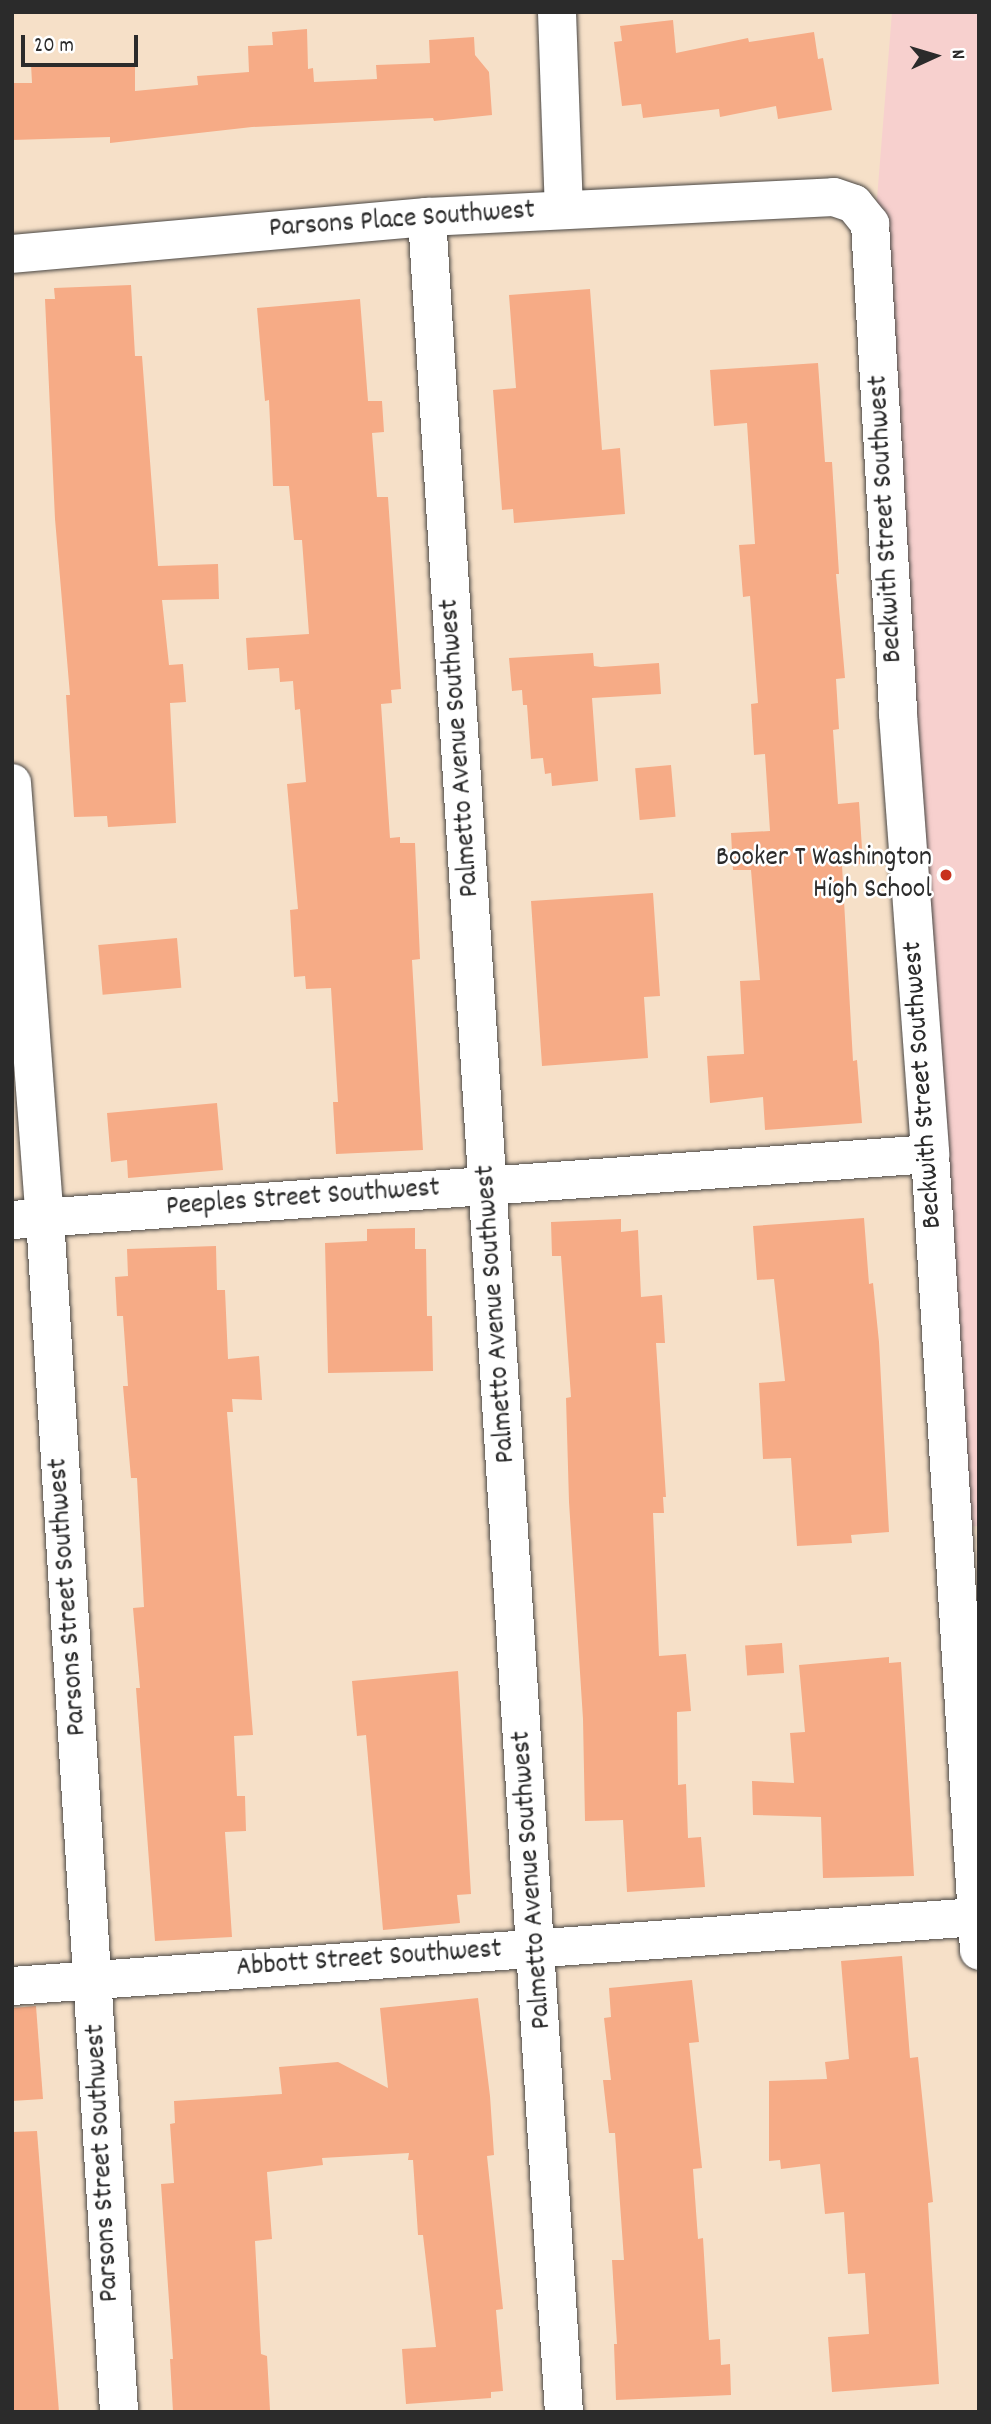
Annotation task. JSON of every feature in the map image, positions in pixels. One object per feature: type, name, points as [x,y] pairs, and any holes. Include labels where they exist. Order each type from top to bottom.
[{"type":"street","points":[[557,12],[564,210]]},
{"type":"street","name":"Beckwith Street Southwest","points":[[792,198],[834,197],[854,204],[870,224],[898,714],[930,1154],[966,1527],[978,1934]]},
{"type":"street","name":"Parsons Place Southwest","points":[[12,254],[427,217],[792,198]]},
{"type":"street","name":"Palmetto Avenue Southwest","points":[[427,217],[564,2412]]},
{"type":"street","name":"Parsons Street Southwest","points":[[12,783],[29,1219],[92,1980],[119,2412]]},
{"type":"street","name":"Peeples Street Southwest","points":[[29,1219],[930,1154]]},
{"type":"street","name":"Abbott Street Southwest","points":[[12,1986],[537,1948],[978,1934]]},
{"type":"shaded area","name":"Booker T Washington High School","points":[[892,12],[979,12],[979,1526],[953,1527],[875,223]]},
{"type":"building","points":[[673,20],[676,53],[748,38],[749,42],[814,32],[818,59],[823,58],[832,110],[778,119],[776,106],[720,117],[719,109],[643,118],[641,104],[622,106],[614,42],[622,41],[620,26]]},
{"type":"building","points":[[307,29],[308,69],[313,68],[314,82],[377,79],[376,65],[430,63],[429,40],[474,37],[475,55],[489,72],[492,115],[434,121],[433,118],[252,127],[110,143],[110,137],[12,140],[12,83],[32,83],[31,64],[135,64],[135,91],[198,85],[197,76],[249,72],[248,46],[273,45],[272,32]]},
{"type":"building","points":[[131,285],[135,356],[142,356],[158,566],[218,564],[219,599],[162,600],[169,665],[183,664],[186,702],[170,703],[176,823],[108,827],[107,816],[74,817],[66,695],[70,695],[55,519],[45,299],[55,299],[54,288]]},
{"type":"building","points":[[590,289],[602,450],[620,448],[625,514],[514,523],[513,509],[502,510],[493,390],[516,388],[509,295]]},
{"type":"building","points":[[360,299],[368,401],[382,401],[384,432],[372,433],[377,497],[388,497],[401,689],[391,690],[392,703],[381,704],[390,838],[400,837],[400,843],[415,843],[420,959],[412,960],[423,1150],[336,1154],[333,1102],[338,1102],[331,988],[306,989],[305,976],[294,977],[290,910],[298,909],[287,784],[306,782],[300,709],[295,710],[293,681],[280,682],[279,668],[248,670],[246,638],[309,634],[302,540],[294,540],[289,486],[273,486],[269,400],[265,401],[257,308]]},
{"type":"building","points":[[818,363],[825,462],[832,462],[839,574],[836,574],[845,678],[836,679],[839,729],[833,730],[838,804],[859,802],[863,864],[842,865],[853,1061],[857,1060],[862,1123],[765,1130],[763,1097],[710,1103],[707,1056],[744,1054],[740,981],[760,980],[751,870],[733,870],[731,833],[770,831],[765,754],[754,755],[751,704],[758,703],[750,596],[743,597],[739,545],[755,544],[747,423],[714,426],[710,370]]},
{"type":"building","points":[[593,653],[594,666],[659,663],[661,694],[592,698],[598,781],[552,786],[551,773],[545,774],[543,758],[531,759],[527,705],[523,705],[522,690],[512,691],[509,658]]},
{"type":"building","points":[[671,765],[676,817],[640,820],[635,768]]},
{"type":"building","points":[[653,893],[660,996],[644,997],[648,1058],[542,1066],[531,901]]},
{"type":"building","points":[[177,938],[181,988],[103,995],[98,945]]},
{"type":"building","points":[[217,1103],[223,1170],[128,1178],[127,1160],[111,1162],[107,1113]]},
{"type":"building","points":[[864,1218],[869,1284],[873,1283],[879,1342],[889,1532],[851,1535],[852,1543],[797,1546],[791,1458],[763,1459],[759,1383],[785,1381],[774,1279],[757,1280],[753,1226]]},
{"type":"building","points":[[621,1219],[621,1232],[638,1230],[641,1297],[662,1295],[665,1343],[656,1343],[666,1497],[663,1497],[664,1513],[653,1513],[659,1656],[686,1654],[691,1711],[677,1712],[678,1785],[686,1784],[688,1838],[701,1837],[705,1887],[627,1892],[623,1820],[585,1821],[583,1719],[569,1502],[566,1398],[571,1397],[561,1256],[552,1256],[551,1222]]},
{"type":"building","points":[[415,1228],[415,1249],[426,1249],[427,1316],[432,1316],[433,1371],[328,1373],[325,1243],[367,1241],[367,1229]]},
{"type":"building","points":[[216,1246],[217,1290],[225,1290],[228,1359],[259,1356],[262,1400],[232,1399],[233,1412],[227,1412],[253,1735],[234,1736],[237,1796],[245,1796],[246,1831],[225,1832],[232,1937],[155,1941],[136,1688],[140,1688],[133,1608],[144,1607],[137,1478],[131,1478],[123,1386],[128,1386],[123,1316],[117,1316],[115,1277],[128,1276],[127,1249]]},
{"type":"building","points":[[782,1643],[784,1673],[747,1676],[745,1646]]},
{"type":"building","points":[[889,1657],[889,1663],[901,1662],[914,1876],[823,1878],[821,1817],[753,1815],[752,1781],[794,1783],[790,1733],[805,1732],[799,1665]]},
{"type":"building","points":[[458,1671],[471,1894],[457,1895],[460,1923],[383,1930],[366,1735],[357,1736],[352,1681]]},
{"type":"building","points":[[902,1956],[910,2058],[918,2057],[933,2202],[928,2203],[939,2384],[832,2392],[828,2337],[869,2334],[865,2273],[848,2274],[844,2212],[825,2214],[820,2164],[781,2169],[780,2160],[769,2161],[769,2081],[827,2079],[825,2062],[849,2059],[841,1961]]},
{"type":"building","points":[[692,1980],[699,2042],[689,2043],[702,2168],[693,2169],[698,2239],[703,2238],[709,2340],[720,2339],[721,2365],[730,2364],[731,2395],[616,2400],[614,2344],[617,2344],[612,2260],[624,2260],[615,2133],[609,2133],[603,2080],[611,2080],[604,2018],[611,2017],[609,1988]]},
{"type":"building","points":[[478,1998],[494,2155],[487,2156],[503,2309],[496,2310],[503,2391],[491,2392],[491,2398],[406,2404],[402,2349],[436,2347],[423,2235],[418,2235],[413,2160],[408,2160],[409,2153],[322,2158],[323,2165],[267,2172],[272,2239],[255,2241],[261,2354],[267,2356],[270,2410],[173,2412],[170,2359],[173,2359],[161,2184],[174,2183],[170,2124],[175,2123],[174,2101],[282,2094],[279,2067],[338,2062],[388,2088],[380,2008]]},
{"type":"building","points":[[36,2006],[43,2099],[12,2101],[12,2008]]},
{"type":"building","points":[[37,2131],[59,2412],[12,2412],[12,2132]]},
{"type":"place","name":"Booker T Washington High School","points":[[946,875]]}]
